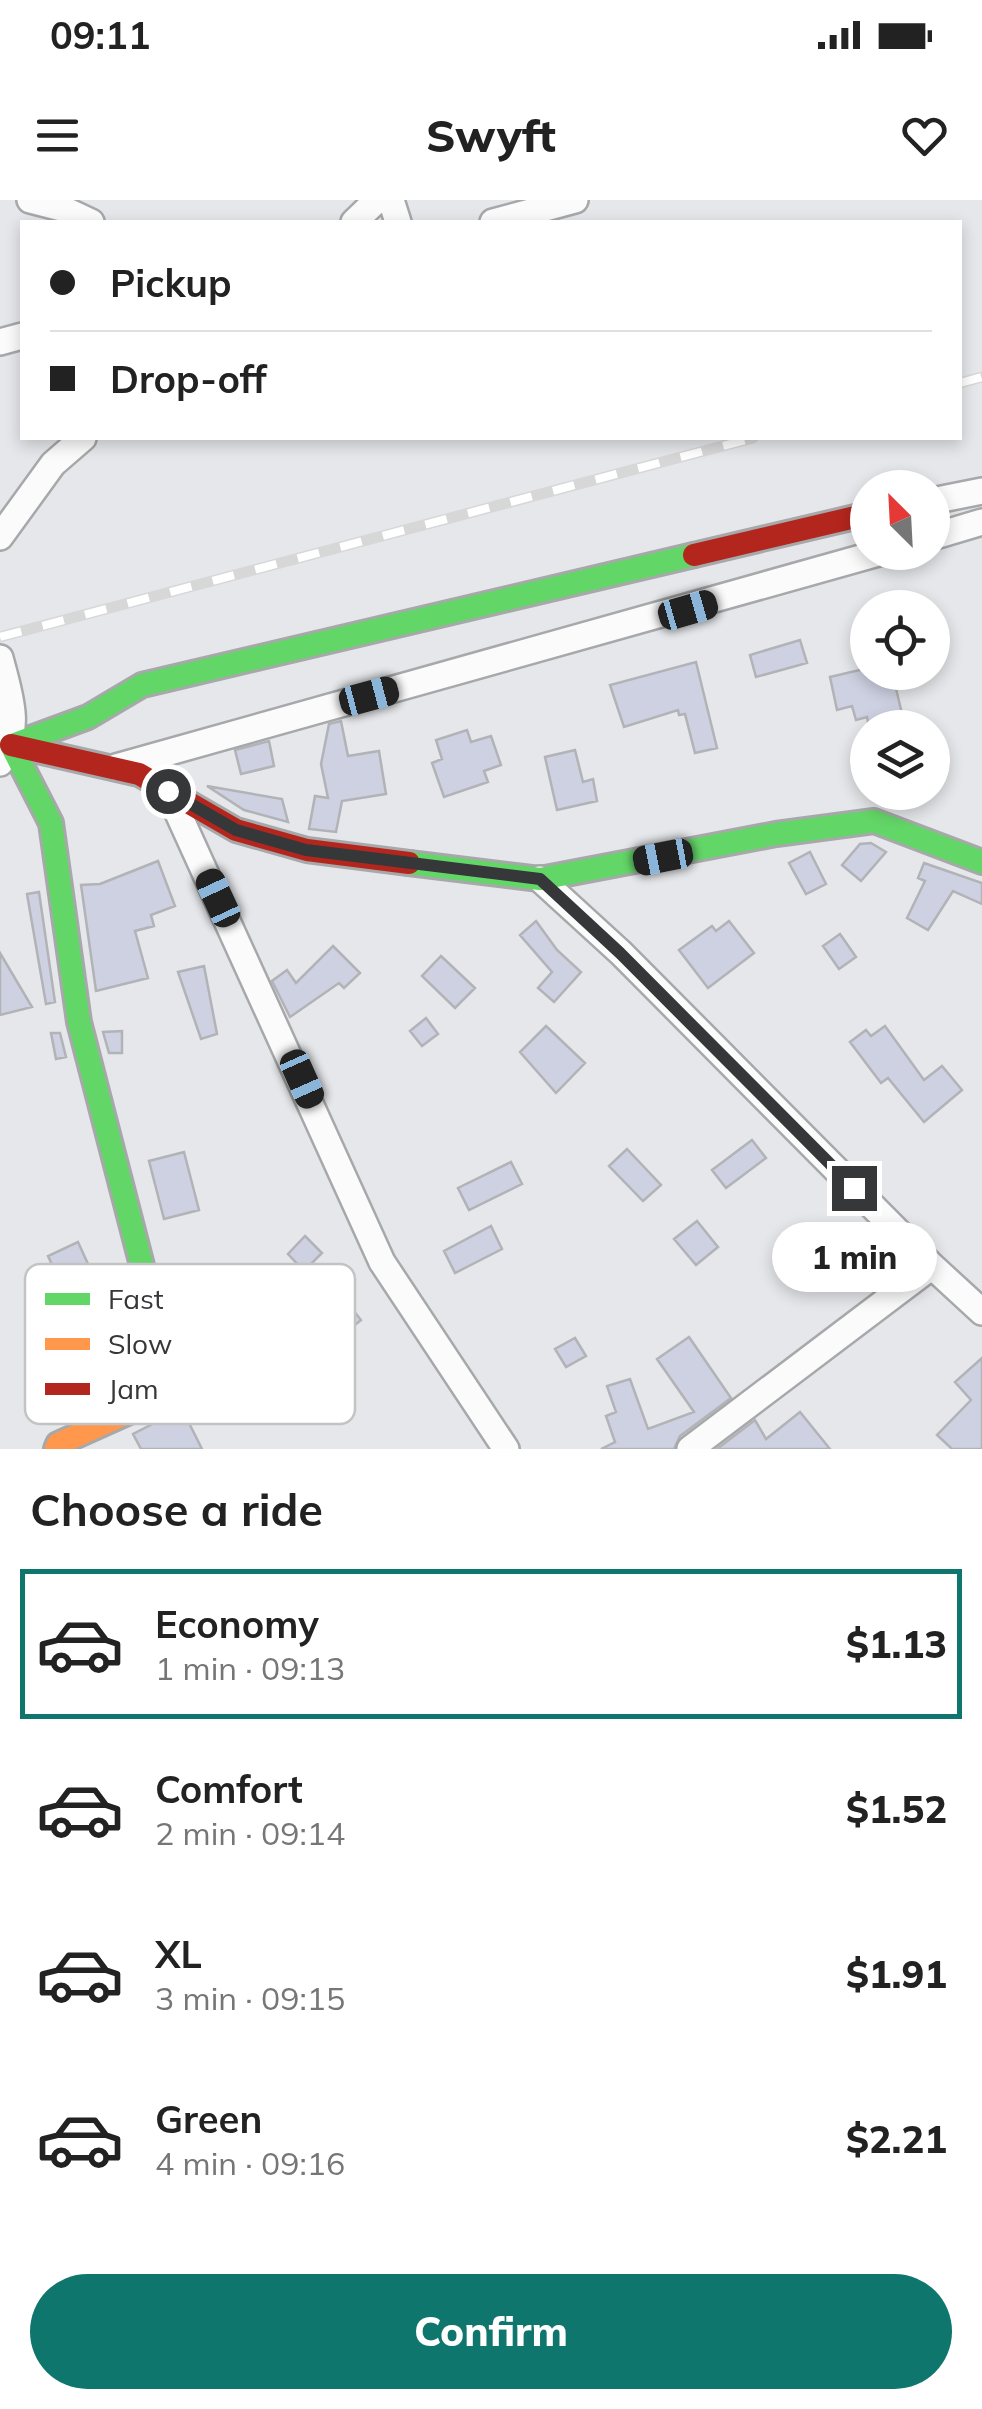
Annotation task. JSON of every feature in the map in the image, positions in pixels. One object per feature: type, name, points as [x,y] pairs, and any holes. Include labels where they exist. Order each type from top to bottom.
[{"type":"street","points":[[30,200],[87,220]]},
{"type":"street","points":[[356,220],[377,200]]},
{"type":"street","points":[[500,220],[575,200]]},
{"type":"street","points":[[0,536],[53,464],[81,440]]},
{"type":"street","points":[[950,497],[982,491]]},
{"type":"street","points":[[6,754],[88,718],[142,686],[850,518]]},
{"type":"street","points":[[950,532],[982,522]]},
{"type":"street","points":[[112,768],[850,561]]},
{"type":"street","points":[[0,658],[14,712],[6,754],[51,823],[79,1022],[142,1264]]},
{"type":"street","points":[[6,754],[139,774],[236,830],[306,850],[540,879],[776,834],[874,821],[982,862]]},
{"type":"street","points":[[168,791],[382,1262],[506,1449]]},
{"type":"street","points":[[540,879],[620,953],[982,1312]]},
{"type":"street","points":[[690,1449],[932,1266]]},
{"type":"street","points":[[56,1449],[58,1444],[103,1424]]},
{"type":"building","points":[[800,640],[807,663],[756,677],[750,655]]},
{"type":"building","points":[[696,662],[717,748],[695,753],[685,714],[679,715],[678,710],[624,727],[610,685]]},
{"type":"building","points":[[850,672],[850,690],[896,690],[901,710],[853,710],[852,706],[837,710],[830,677]]},
{"type":"building","points":[[341,721],[348,756],[379,751],[386,794],[342,801],[336,832],[309,829],[315,796],[328,798],[321,764],[329,724]]},
{"type":"building","points":[[467,730],[471,742],[491,736],[501,765],[484,771],[488,782],[444,797],[432,763],[442,759],[436,740]]},
{"type":"building","points":[[269,741],[274,766],[241,774],[235,750]]},
{"type":"building","points":[[575,750],[583,782],[593,779],[597,801],[557,810],[545,757]]},
{"type":"building","points":[[207,786],[282,799],[288,822],[244,810]]},
{"type":"building","points":[[871,843],[886,852],[861,881],[842,865],[860,844]]},
{"type":"building","points":[[810,852],[826,884],[806,894],[789,863]]},
{"type":"building","points":[[158,861],[175,906],[151,915],[154,926],[135,931],[148,978],[96,991],[81,885],[100,884]]},
{"type":"building","points":[[924,863],[982,883],[982,904],[953,891],[928,930],[907,918],[925,881],[918,878]]},
{"type":"building","points":[[39,892],[55,1002],[46,1004],[27,894]]},
{"type":"building","points":[[536,921],[557,950],[581,972],[554,1002],[538,988],[552,972],[520,935]]},
{"type":"building","points":[[729,921],[754,953],[708,988],[679,950],[712,926],[716,931]]},
{"type":"building","points":[[840,934],[856,957],[839,969],[823,946]]},
{"type":"building","points":[[333,946],[360,973],[344,988],[339,983],[290,1017],[272,981],[287,970],[296,983]]},
{"type":"building","points":[[0,953],[32,1007],[0,1015]]},
{"type":"building","points":[[441,956],[475,988],[455,1008],[422,976]]},
{"type":"building","points":[[204,966],[217,1034],[201,1039],[178,972]]},
{"type":"building","points":[[426,1018],[438,1034],[422,1046],[410,1031]]},
{"type":"building","points":[[546,1026],[585,1063],[556,1093],[520,1052]]},
{"type":"building","points":[[885,1026],[924,1080],[942,1066],[962,1090],[924,1122],[888,1078],[881,1083],[850,1042],[866,1030],[871,1036]]},
{"type":"building","points":[[122,1031],[122,1053],[109,1053],[103,1032]]},
{"type":"building","points":[[51,1033],[60,1033],[66,1057],[56,1059]]},
{"type":"building","points":[[752,1140],[766,1158],[726,1188],[712,1170]]},
{"type":"building","points":[[627,1149],[661,1185],[643,1201],[609,1166]]},
{"type":"building","points":[[184,1152],[199,1210],[164,1219],[149,1161]]},
{"type":"building","points":[[511,1162],[522,1184],[469,1210],[458,1188]]},
{"type":"building","points":[[697,1221],[718,1247],[696,1265],[674,1239]]},
{"type":"building","points":[[491,1226],[502,1249],[455,1273],[444,1251]]},
{"type":"building","points":[[305,1236],[322,1253],[311,1264],[297,1264],[288,1254]]},
{"type":"building","points":[[78,1242],[88,1264],[52,1264],[48,1256]]},
{"type":"building","points":[[689,1337],[731,1398],[680,1436],[674,1449],[601,1449],[615,1442],[606,1416],[616,1412],[607,1386],[630,1379],[648,1429],[694,1412],[657,1359]]},
{"type":"building","points":[[575,1338],[586,1356],[566,1367],[555,1349]]},
{"type":"building","points":[[982,1358],[982,1449],[952,1449],[937,1435],[971,1400],[955,1382]]},
{"type":"building","points":[[800,1412],[830,1449],[717,1449],[755,1420],[766,1439]]},
{"type":"building","points":[[153,1424],[190,1424],[202,1449],[141,1449],[133,1434]]},
{"type":"railway","points":[[962,382],[982,377]]},
{"type":"railway","points":[[0,637],[745,440]]},
{"type":"traffic: fast","points":[[12,745],[88,717],[142,685],[694,555]]},
{"type":"traffic: fast","points":[[11,745],[51,823],[79,1022],[142,1264]]},
{"type":"traffic: fast","points":[[409,863],[540,879],[776,834],[874,821],[982,862]]},
{"type":"traffic: slow","points":[[56,1449],[58,1444],[103,1424]]},
{"type":"traffic: jam","points":[[694,555],[850,518]]},
{"type":"traffic: jam","points":[[11,745],[139,774],[236,830],[307,850],[409,863]]},
{"type":"route","points":[[168,791],[236,830],[306,850],[540,879],[620,953],[854,1188]]}]
